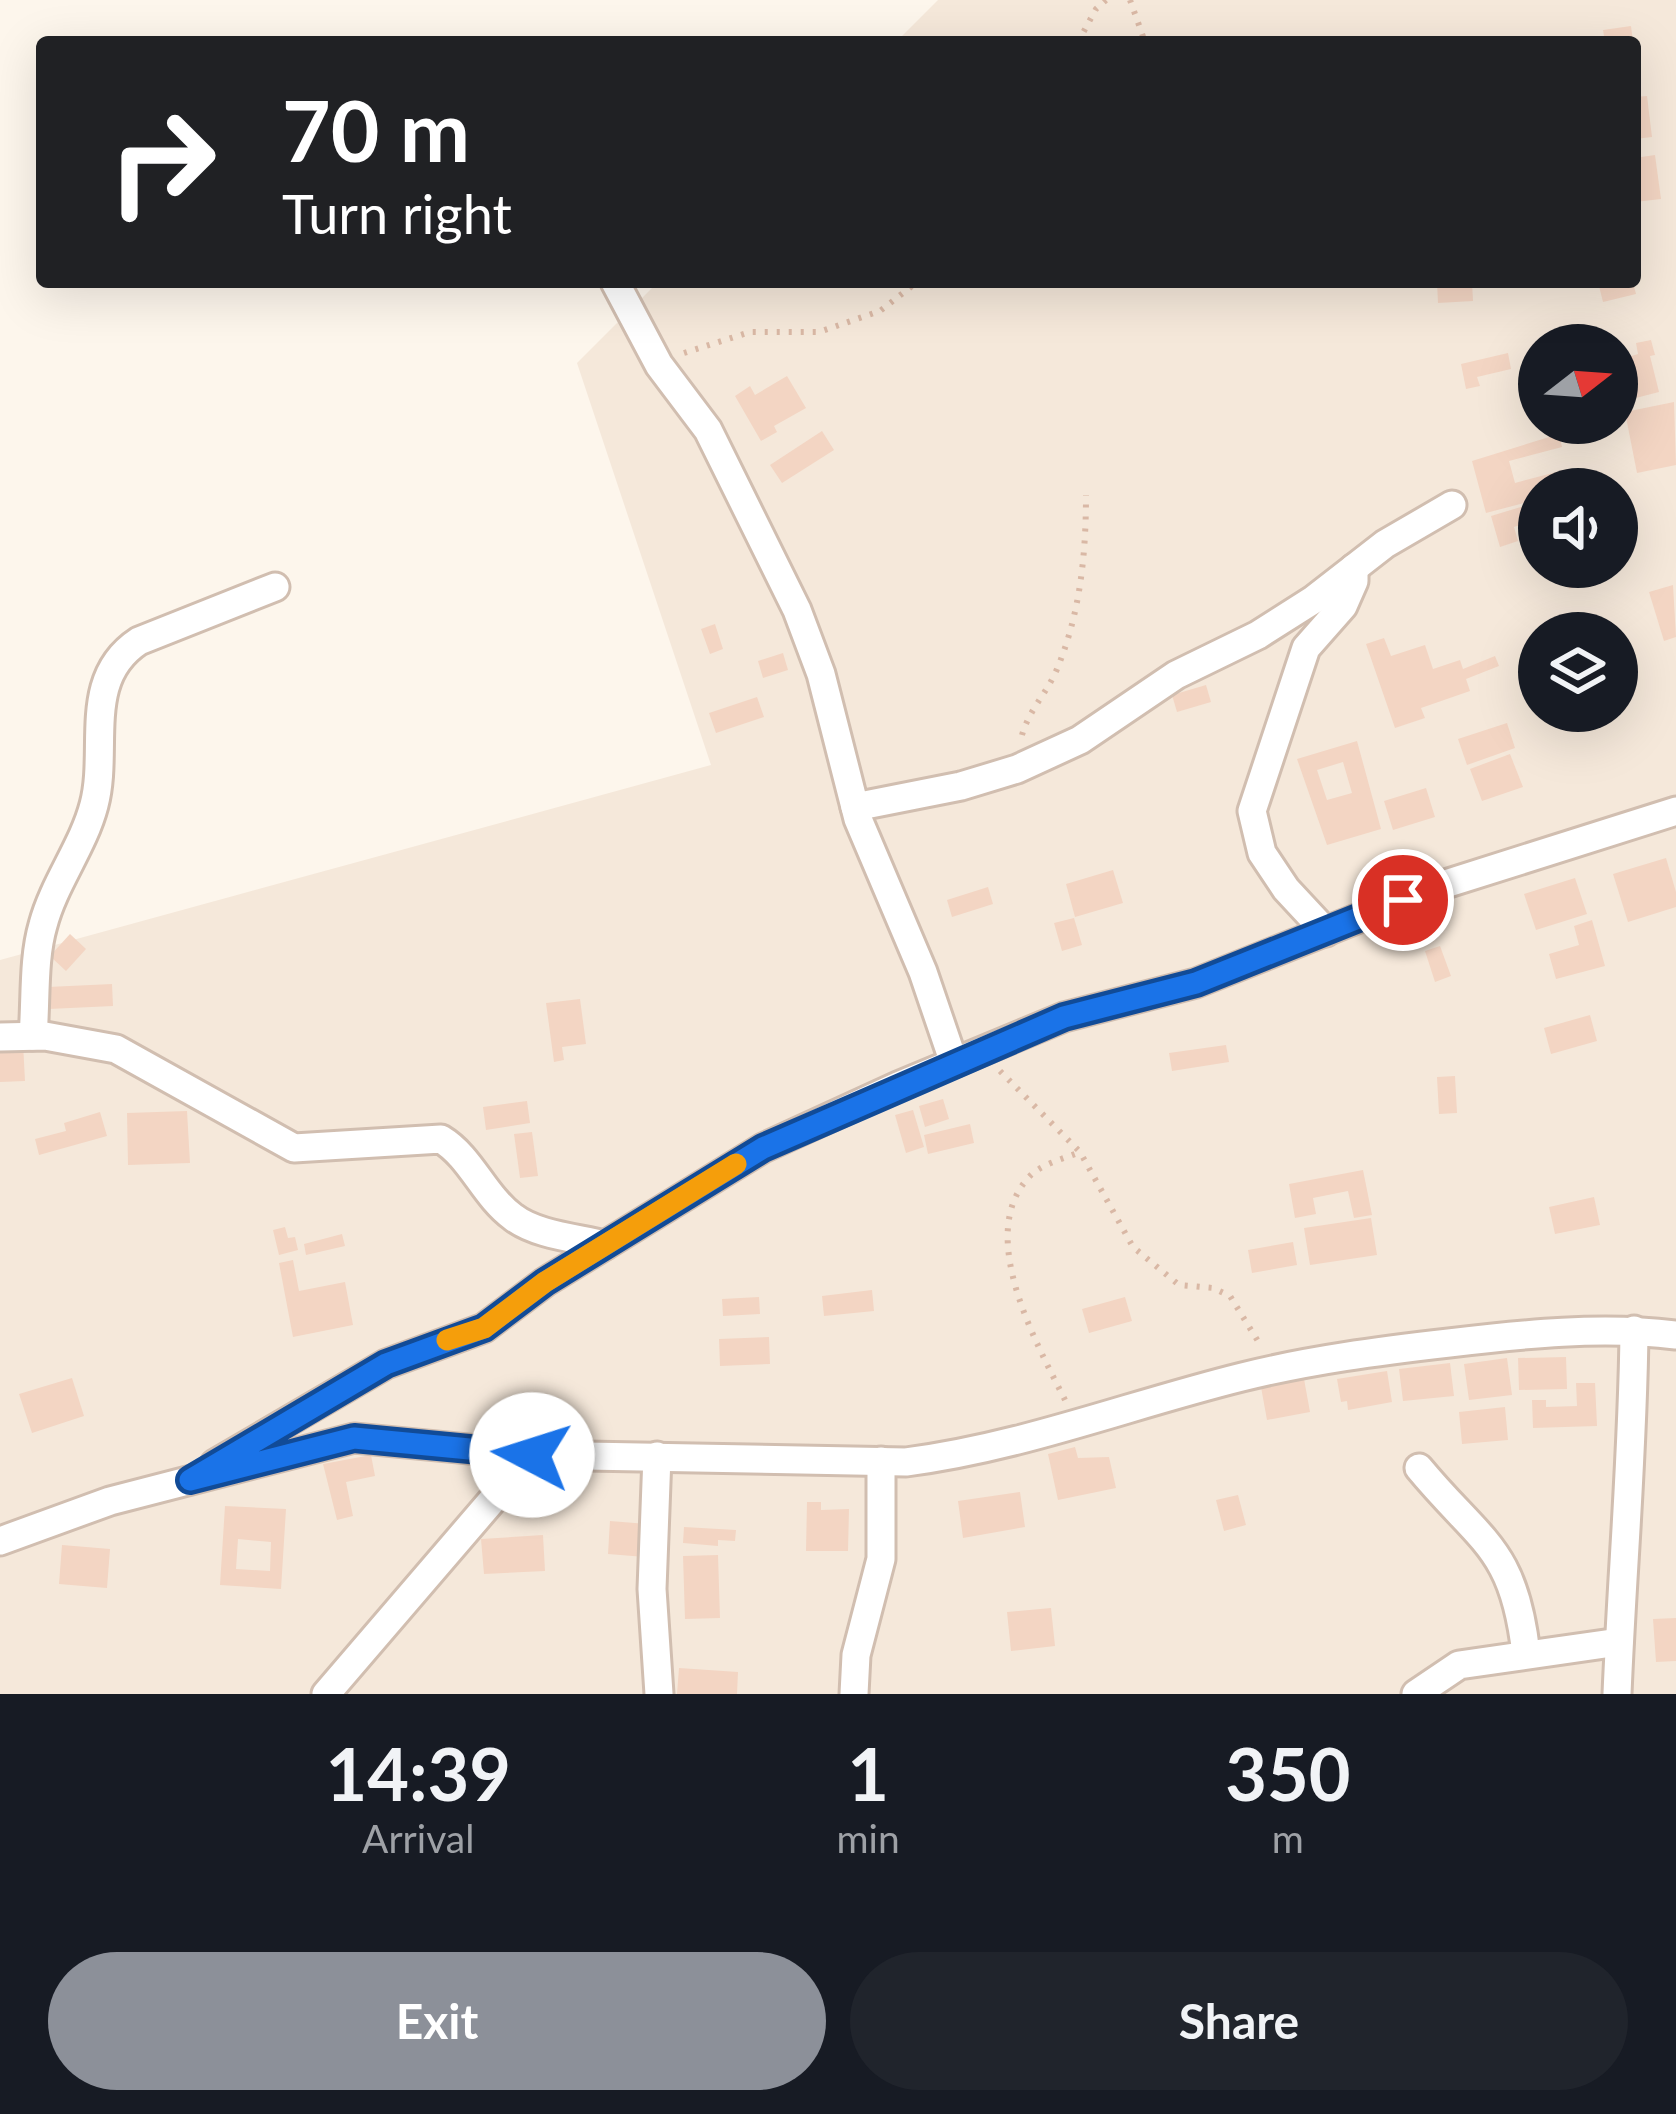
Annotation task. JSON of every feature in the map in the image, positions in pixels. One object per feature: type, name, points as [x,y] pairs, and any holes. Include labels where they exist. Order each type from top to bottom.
[{"type":"street","points":[[618,288],[659,365],[708,430],[797,610],[821,674],[855,807],[923,972],[954,1063]]},
{"type":"street","points":[[855,807],[961,786],[1017,769],[1080,740],[1176,675],[1258,635],[1385,544],[1452,505]]},
{"type":"street","points":[[1326,932],[1286,890],[1262,854],[1252,812],[1306,648],[1343,606],[1354,581],[1354,568]]},
{"type":"street","points":[[33,1036],[42,926],[88,825],[96,796],[99,712],[110,673],[139,641],[275,587]]},
{"type":"street","points":[[190,1480],[386,1364],[484,1328],[545,1282],[763,1148],[1064,1017],[1196,983],[1439,886],[1676,811]]},
{"type":"street","points":[[0,1037],[33,1036],[116,1049],[294,1148],[441,1139],[452,1145],[488,1193],[514,1218],[605,1245]]},
{"type":"street","points":[[1617,1694],[1633,1458],[1634,1330]]},
{"type":"street","points":[[0,1541],[110,1502],[354,1438],[532,1455],[881,1461],[955,1456],[1275,1370],[1360,1353],[1515,1335],[1634,1330],[1676,1335]]},
{"type":"street","points":[[326,1694],[532,1455]]},
{"type":"street","points":[[657,1456],[652,1589],[659,1694]]},
{"type":"street","points":[[854,1694],[856,1655],[881,1559],[881,1461]]},
{"type":"street","points":[[1419,1468],[1484,1535],[1502,1562],[1521,1612],[1526,1654]]},
{"type":"street","points":[[1416,1694],[1459,1665],[1619,1642]]},
{"type":"path","points":[[1081,36],[1106,0]]},
{"type":"path","points":[[1130,0],[1143,36]]},
{"type":"path","points":[[659,365],[714,341],[750,332],[819,332],[880,311],[909,288]]},
{"type":"path","points":[[1017,769],[1023,732],[1055,674],[1079,601],[1086,495]]},
{"type":"path","points":[[981,1052],[1079,1152],[1133,1246],[1179,1286],[1213,1288],[1230,1296],[1275,1370]]},
{"type":"path","points":[[1078,1425],[1015,1295],[1009,1233],[1017,1193],[1031,1174],[1079,1152]]},
{"type":"shaded area","points":[[938,0],[1676,0],[1676,1694],[0,1694],[0,960],[711,765],[577,363],[652,288],[1641,288],[1641,36],[902,36]]},
{"type":"building","points":[[1631,26],[1632,36],[1604,36],[1603,30]]},
{"type":"building","points":[[1641,96],[1647,96],[1652,137],[1641,138]]},
{"type":"building","points":[[1655,155],[1661,199],[1641,201],[1641,157]]},
{"type":"building","points":[[1437,288],[1472,288],[1473,301],[1438,303]]},
{"type":"building","points":[[1600,288],[1634,288],[1636,294],[1603,302]]},
{"type":"building","points":[[1651,340],[1659,392],[1638,397],[1638,354],[1638,343]]},
{"type":"building","points":[[1508,353],[1511,369],[1477,377],[1480,386],[1466,389],[1461,364]]},
{"type":"building","points":[[787,376],[806,408],[774,426],[777,432],[761,441],[735,396],[750,386],[755,395]]},
{"type":"building","points":[[1674,402],[1676,465],[1638,473],[1631,444],[1638,444],[1638,409]]},
{"type":"building","points":[[822,431],[834,450],[782,483],[770,465]]},
{"type":"building","points":[[1527,444],[1562,447],[1509,461],[1518,482],[1518,505],[1486,513],[1472,461]]},
{"type":"building","points":[[1518,508],[1518,526],[1514,527],[1518,541],[1500,547],[1491,516]]},
{"type":"building","points":[[1673,585],[1676,637],[1664,641],[1649,592]]},
{"type":"building","points":[[715,624],[723,649],[710,654],[701,629]]},
{"type":"building","points":[[1384,638],[1391,656],[1425,645],[1433,669],[1460,660],[1463,669],[1495,656],[1499,666],[1466,679],[1470,691],[1421,708],[1425,718],[1395,728],[1366,644]]},
{"type":"building","points":[[783,653],[788,670],[763,678],[758,661]]},
{"type":"building","points":[[1206,685],[1211,702],[1177,712],[1172,695]]},
{"type":"building","points":[[757,697],[764,717],[716,733],[709,713]]},
{"type":"building","points":[[1507,723],[1515,748],[1467,765],[1458,739]]},
{"type":"building","points":[[1357,741],[1381,829],[1327,845],[1297,759]],"holes":[[[1343,762],[1352,793],[1327,800],[1317,770]]]},
{"type":"building","points":[[1510,754],[1523,787],[1482,801],[1470,769]]},
{"type":"building","points":[[1426,788],[1435,817],[1393,830],[1384,801]]},
{"type":"building","points":[[1666,858],[1676,907],[1628,922],[1613,874]]},
{"type":"building","points":[[1113,870],[1123,903],[1075,917],[1066,884]]},
{"type":"building","points":[[1575,878],[1587,914],[1536,930],[1524,894]]},
{"type":"building","points":[[988,887],[993,904],[952,917],[947,900]]},
{"type":"building","points":[[1074,918],[1082,945],[1062,951],[1054,923]]},
{"type":"building","points":[[1592,920],[1605,966],[1556,979],[1549,954],[1579,945],[1574,926]]},
{"type":"building","points":[[70,934],[86,949],[66,971],[50,956]]},
{"type":"building","points":[[1440,946],[1451,976],[1435,982],[1425,951]]},
{"type":"building","points":[[112,984],[113,1006],[49,1009],[48,987]]},
{"type":"building","points":[[580,999],[586,1044],[562,1047],[564,1060],[554,1062],[546,1003]]},
{"type":"building","points":[[1590,1015],[1597,1041],[1551,1054],[1544,1028]]},
{"type":"building","points":[[23,1043],[25,1081],[0,1082],[0,1044]]},
{"type":"building","points":[[1226,1045],[1229,1062],[1172,1071],[1169,1053]]},
{"type":"building","points":[[1455,1076],[1457,1113],[1439,1114],[1437,1077]]},
{"type":"building","points":[[943,1099],[949,1119],[925,1127],[919,1106]]},
{"type":"building","points":[[527,1101],[530,1123],[486,1130],[483,1107]]},
{"type":"building","points":[[913,1110],[924,1147],[906,1153],[895,1115]]},
{"type":"building","points":[[187,1111],[190,1163],[128,1165],[127,1113]]},
{"type":"building","points":[[100,1112],[107,1136],[39,1155],[35,1139],[66,1131],[64,1123]]},
{"type":"building","points":[[970,1124],[974,1143],[928,1154],[924,1135]]},
{"type":"building","points":[[532,1132],[538,1176],[520,1178],[514,1134]]},
{"type":"building","points":[[1363,1170],[1372,1215],[1354,1218],[1348,1191],[1313,1198],[1316,1214],[1295,1218],[1289,1184]]},
{"type":"building","points":[[1594,1197],[1600,1225],[1555,1234],[1549,1207]]},
{"type":"building","points":[[1371,1218],[1377,1255],[1310,1265],[1304,1228]]},
{"type":"building","points":[[285,1227],[288,1238],[295,1237],[298,1250],[279,1255],[273,1230]]},
{"type":"building","points":[[342,1234],[345,1246],[306,1255],[304,1244]]},
{"type":"building","points":[[1293,1242],[1297,1265],[1252,1273],[1248,1250]]},
{"type":"building","points":[[293,1260],[299,1291],[345,1282],[353,1325],[293,1337],[279,1263]]},
{"type":"building","points":[[872,1290],[874,1311],[824,1316],[822,1296]]},
{"type":"building","points":[[759,1297],[760,1314],[723,1316],[722,1299]]},
{"type":"building","points":[[1125,1297],[1132,1321],[1089,1333],[1082,1309]]},
{"type":"building","points":[[769,1337],[770,1364],[720,1366],[719,1339]]},
{"type":"building","points":[[1566,1357],[1567,1389],[1519,1390],[1518,1358]]},
{"type":"building","points":[[1507,1358],[1512,1395],[1469,1400],[1464,1364]]},
{"type":"building","points":[[1450,1363],[1454,1396],[1403,1401],[1399,1369]]},
{"type":"building","points":[[1387,1371],[1392,1402],[1348,1410],[1347,1401],[1341,1402],[1337,1379]]},
{"type":"building","points":[[72,1378],[84,1416],[32,1433],[19,1394]]},
{"type":"building","points":[[1304,1379],[1310,1412],[1267,1420],[1261,1387]]},
{"type":"building","points":[[1576,1383],[1595,1383],[1597,1426],[1533,1428],[1532,1400],[1546,1400],[1546,1407],[1577,1406]]},
{"type":"building","points":[[1505,1407],[1508,1440],[1462,1444],[1459,1412]]},
{"type":"building","points":[[1075,1447],[1078,1458],[1109,1457],[1116,1488],[1058,1500],[1048,1454]]},
{"type":"building","points":[[371,1455],[375,1476],[346,1482],[353,1516],[337,1520],[323,1464]]},
{"type":"building","points":[[1020,1492],[1025,1527],[963,1538],[958,1501]]},
{"type":"building","points":[[1238,1495],[1246,1525],[1224,1531],[1216,1500]]},
{"type":"building","points":[[807,1502],[821,1502],[821,1510],[849,1509],[848,1551],[806,1551]]},
{"type":"building","points":[[225,1506],[286,1509],[281,1589],[220,1585]],"holes":[[[238,1539],[271,1542],[270,1571],[236,1569]]]},
{"type":"building","points":[[610,1521],[647,1524],[645,1557],[608,1554]]},
{"type":"building","points":[[684,1527],[736,1530],[735,1541],[718,1540],[718,1546],[683,1543]]},
{"type":"building","points":[[543,1535],[545,1571],[484,1574],[481,1539]]},
{"type":"building","points":[[62,1545],[110,1549],[107,1588],[59,1584]]},
{"type":"building","points":[[718,1555],[720,1618],[685,1619],[683,1556]]},
{"type":"building","points":[[1051,1608],[1055,1646],[1011,1651],[1007,1612]]},
{"type":"building","points":[[1676,1618],[1676,1661],[1656,1662],[1653,1619]]},
{"type":"building","points":[[679,1668],[738,1672],[737,1694],[677,1694]]},
{"type":"slow traffic","points":[[447,1340],[484,1328],[545,1282],[736,1164]]},
{"type":"route","points":[[532,1455],[354,1438],[190,1480],[386,1364],[484,1328],[545,1282],[763,1148],[1064,1017],[1196,983],[1403,900]]}]
